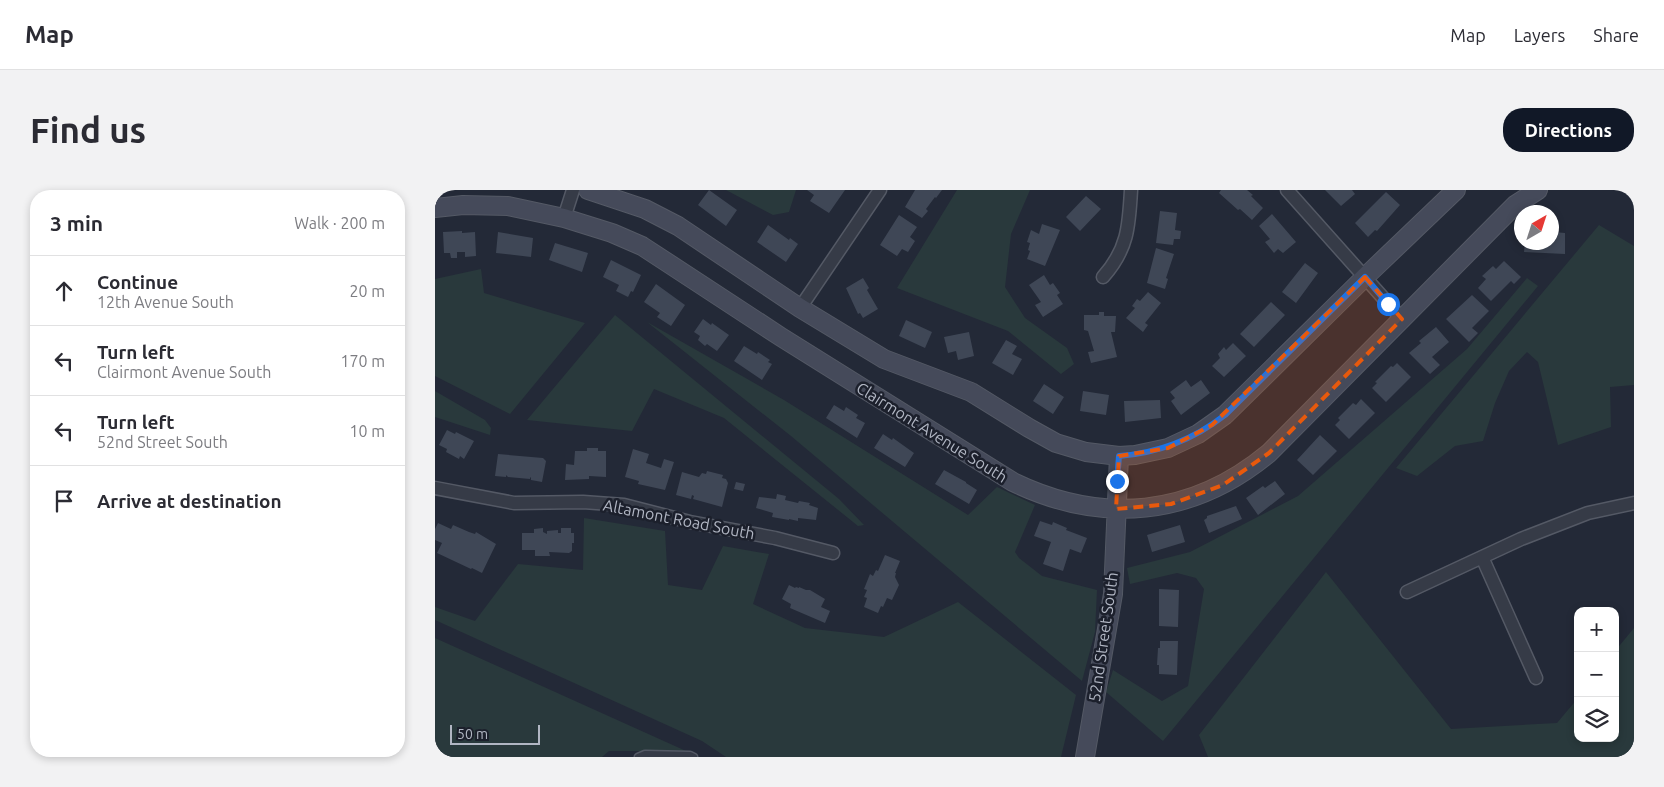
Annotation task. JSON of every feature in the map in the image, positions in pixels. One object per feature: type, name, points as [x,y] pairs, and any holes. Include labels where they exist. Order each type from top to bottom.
[{"type":"street","points":[[564,218],[573,190]]},
{"type":"street","points":[[588,190],[662,217],[873,353],[895,364],[971,392],[1042,436],[1056,442],[1086,452],[1119,456],[1168,448],[1191,438],[1225,415],[1456,190]]},
{"type":"street","points":[[801,308],[880,190]]},
{"type":"street","points":[[1103,277],[1117,258],[1127,238],[1131,190]]},
{"type":"street","points":[[1287,190],[1402,319]]},
{"type":"street","name":"Clairmont Avenue South","points":[[435,208],[463,205],[508,206],[564,218],[612,233],[649,250],[781,337],[1013,482],[1031,491],[1065,502],[1082,506],[1117,509],[1153,507],[1179,502],[1205,493],[1239,476],[1269,453],[1515,205],[1538,190]]},
{"type":"street","name":"52nd Street South","points":[[1085,757],[1113,594],[1119,456]]},
{"type":"street","name":"Altamont Road South","points":[[435,488],[509,503],[583,502],[624,505],[689,522],[775,538],[833,553]]},
{"type":"street","points":[[1407,592],[1521,539],[1588,513],[1634,503]]},
{"type":"street","points":[[1482,557],[1536,678]]},
{"type":"lane","points":[[638,757],[645,754],[690,755],[694,757]]},
{"type":"highlighted area","points":[[1365,277],[1402,319],[1269,453],[1223,485],[1171,504],[1116,509],[1119,456],[1168,448],[1212,425]]},
{"type":"shaded area","points":[[726,190],[796,190],[789,212],[773,215]]},
{"type":"shaded area","points":[[957,190],[1030,190],[1011,234],[1005,287],[1025,318],[1067,348],[1074,364],[1061,374],[1008,331],[897,288]]},
{"type":"shaded area","points":[[1599,225],[1634,246],[1634,385],[1610,387],[1611,427],[1558,445],[1538,362],[1527,352],[1509,371],[1495,403],[1483,441],[1455,446],[1417,476],[1396,468]]},
{"type":"shaded area","points":[[481,269],[484,293],[585,323],[510,414],[435,376],[435,279]]},
{"type":"shaded area","points":[[1527,278],[1538,286],[1163,741],[1106,692],[1113,670],[1162,701],[1188,686],[1204,589],[1196,578],[1177,573],[1130,584],[1127,568],[1190,552],[1298,496],[1467,349]]},
{"type":"shaded area","points":[[615,315],[839,499],[864,525],[858,526],[724,418],[654,389],[632,431],[527,420]]},
{"type":"shaded area","points":[[647,322],[784,400],[968,515],[997,487],[1035,505],[1015,552],[1019,558],[1042,576],[1097,590],[1095,632],[1082,681],[791,436]]},
{"type":"shaded area","points":[[435,391],[485,420],[491,428],[490,435],[435,417]]},
{"type":"shaded area","points":[[584,518],[665,531],[668,585],[702,590],[723,546],[769,554],[753,604],[805,628],[884,637],[958,602],[1076,695],[1061,757],[726,757],[702,741],[435,620],[435,607],[475,621],[518,564],[583,570]]},
{"type":"shaded area","points":[[1326,572],[1451,729],[1557,723],[1574,703],[1574,742],[1619,742],[1619,646],[1634,628],[1634,757],[1208,757],[1199,735]]},
{"type":"shaded area","points":[[435,638],[686,751],[609,751],[602,757],[435,757]]},
{"type":"building","points":[[709,190],[737,210],[726,226],[698,205]]},
{"type":"building","points":[[807,190],[845,190],[829,213],[810,201],[814,195]]},
{"type":"building","points":[[915,190],[942,190],[926,209],[928,211],[922,218],[905,207]]},
{"type":"building","points":[[1221,190],[1247,190],[1263,208],[1252,220],[1219,193]]},
{"type":"building","points":[[1325,190],[1352,190],[1355,194],[1341,206]]},
{"type":"building","points":[[1386,192],[1400,205],[1377,231],[1375,230],[1368,237],[1355,223]]},
{"type":"building","points":[[1086,196],[1101,209],[1080,231],[1066,217]]},
{"type":"building","points":[[1160,211],[1177,213],[1175,230],[1181,231],[1180,239],[1174,239],[1173,245],[1156,243]]},
{"type":"building","points":[[1272,214],[1296,242],[1283,253],[1278,249],[1274,253],[1265,242],[1270,239],[1259,226]]},
{"type":"building","points":[[899,215],[917,227],[910,237],[915,241],[908,252],[902,249],[897,256],[880,245]]},
{"type":"building","points":[[1042,224],[1060,230],[1045,266],[1027,259],[1030,243],[1027,242],[1031,230],[1039,234]]},
{"type":"building","points":[[768,225],[798,244],[786,262],[757,242]]},
{"type":"building","points":[[462,231],[462,233],[475,232],[476,256],[465,257],[465,252],[457,252],[457,258],[451,258],[450,253],[444,253],[443,232]]},
{"type":"building","points":[[498,232],[533,238],[531,257],[496,253]]},
{"type":"building","points":[[1559,232],[1565,233],[1565,254],[1524,252],[1524,250],[1559,250]]},
{"type":"building","points":[[555,243],[588,253],[582,272],[549,260]]},
{"type":"building","points":[[1156,248],[1174,254],[1166,278],[1168,279],[1165,289],[1147,283]]},
{"type":"building","points":[[611,260],[641,275],[633,292],[631,291],[628,297],[616,291],[619,285],[603,277]]},
{"type":"building","points":[[1504,261],[1521,277],[1514,284],[1511,281],[1491,301],[1478,288],[1486,279],[1482,276],[1493,266],[1496,269]]},
{"type":"building","points":[[1305,263],[1318,273],[1296,303],[1282,292]]},
{"type":"building","points":[[1044,275],[1050,285],[1053,283],[1060,293],[1057,295],[1063,304],[1043,317],[1035,305],[1041,302],[1029,285]]},
{"type":"building","points":[[863,278],[869,288],[867,290],[878,309],[863,318],[860,313],[858,314],[846,288]]},
{"type":"building","points":[[656,284],[685,305],[671,326],[657,317],[660,313],[644,302]]},
{"type":"building","points":[[1148,292],[1161,303],[1145,323],[1148,325],[1143,332],[1126,318],[1135,308],[1132,306],[1137,299],[1140,301]]},
{"type":"building","points":[[1472,295],[1489,311],[1472,328],[1478,333],[1469,342],[1446,319]]},
{"type":"building","points":[[1271,302],[1285,315],[1254,347],[1240,334]]},
{"type":"building","points":[[1099,312],[1104,312],[1104,316],[1116,316],[1115,332],[1111,332],[1117,357],[1091,363],[1088,352],[1094,351],[1088,331],[1084,330],[1084,315],[1099,315]]},
{"type":"building","points":[[703,319],[729,335],[717,351],[707,344],[705,346],[698,340],[700,336],[694,332]]},
{"type":"building","points":[[906,320],[932,332],[925,348],[899,336]]},
{"type":"building","points":[[1436,327],[1449,342],[1432,357],[1440,365],[1430,374],[1409,353],[1421,343],[1419,341]]},
{"type":"building","points":[[969,332],[974,356],[958,360],[956,351],[948,353],[944,337]]},
{"type":"building","points":[[1006,340],[1017,346],[1012,354],[1022,359],[1013,375],[992,363]]},
{"type":"building","points":[[1233,343],[1246,356],[1224,377],[1212,366],[1220,358],[1218,354],[1224,347],[1226,350]]},
{"type":"building","points":[[744,346],[770,360],[768,362],[772,364],[762,380],[734,361]]},
{"type":"building","points":[[1397,363],[1411,377],[1386,402],[1372,388],[1377,383],[1375,382],[1391,366],[1393,367]]},
{"type":"building","points":[[1186,380],[1191,387],[1201,380],[1210,393],[1181,415],[1171,401],[1175,398],[1170,392]]},
{"type":"building","points":[[1044,384],[1064,397],[1053,414],[1033,401]]},
{"type":"building","points":[[1083,391],[1109,395],[1106,415],[1080,411]]},
{"type":"building","points":[[1361,399],[1375,413],[1349,439],[1335,425],[1340,420],[1338,418],[1353,403],[1356,405]]},
{"type":"building","points":[[1160,400],[1161,418],[1125,422],[1124,401]]},
{"type":"building","points":[[834,405],[844,411],[846,407],[858,415],[856,418],[865,423],[857,438],[826,418]]},
{"type":"building","points":[[447,430],[455,434],[456,432],[474,441],[464,459],[460,456],[459,459],[446,452],[447,449],[439,445]]},
{"type":"building","points":[[883,434],[892,440],[893,438],[914,453],[905,467],[874,448]]},
{"type":"building","points":[[1320,435],[1337,451],[1313,475],[1297,460]]},
{"type":"building","points":[[587,448],[598,448],[598,451],[606,451],[606,477],[589,476],[589,479],[565,480],[566,464],[574,465],[575,451],[587,451]]},
{"type":"building","points":[[633,449],[649,454],[646,463],[661,468],[664,459],[674,462],[665,490],[638,484],[639,481],[625,477]]},
{"type":"building","points":[[498,454],[543,458],[546,461],[542,482],[531,480],[530,477],[530,479],[508,477],[506,475],[506,477],[495,476]]},
{"type":"building","points":[[944,470],[977,490],[969,504],[935,484]]},
{"type":"building","points":[[707,471],[723,475],[722,478],[726,479],[728,483],[722,507],[693,499],[694,496],[692,495],[691,499],[676,495],[682,472],[699,477],[702,473],[706,474]]},
{"type":"building","points":[[1275,481],[1285,494],[1258,515],[1246,498],[1263,486],[1265,488]]},
{"type":"building","points":[[736,482],[745,484],[743,491],[734,489]]},
{"type":"building","points":[[777,494],[786,496],[785,500],[810,503],[809,505],[818,508],[816,520],[798,518],[798,521],[772,517],[773,513],[756,508],[759,497],[776,499]]},
{"type":"building","points":[[1236,506],[1242,519],[1209,533],[1204,520],[1207,516]]},
{"type":"building","points":[[1040,521],[1052,525],[1053,522],[1067,528],[1066,530],[1087,538],[1081,553],[1070,549],[1063,571],[1043,564],[1051,542],[1034,536]]},
{"type":"building","points":[[438,523],[451,529],[453,525],[475,534],[476,532],[496,544],[482,573],[437,553],[442,543],[435,540],[435,529]]},
{"type":"building","points":[[1180,525],[1185,542],[1152,552],[1147,535]]},
{"type":"building","points":[[543,528],[543,532],[547,534],[547,531],[558,530],[558,533],[561,533],[561,528],[571,528],[571,533],[574,533],[572,551],[569,553],[549,552],[550,556],[535,556],[535,550],[522,550],[522,533],[534,533],[534,529]]},
{"type":"building","points":[[885,555],[900,561],[895,573],[899,585],[892,600],[887,598],[878,613],[864,607],[867,598],[864,597],[867,590],[864,589],[870,574],[873,576],[876,570],[878,571]]},
{"type":"building","points":[[789,585],[795,588],[799,587],[810,590],[825,599],[821,607],[830,611],[825,623],[790,608],[791,604],[782,599]]},
{"type":"building","points":[[1159,589],[1179,590],[1178,627],[1159,626]]},
{"type":"building","points":[[1160,641],[1178,641],[1177,675],[1159,674],[1159,665],[1157,665]]},
{"type":"route","points":[[1117,481],[1119,456],[1135,455],[1168,448],[1183,442],[1212,425],[1225,415],[1365,277],[1388,304]]}]
